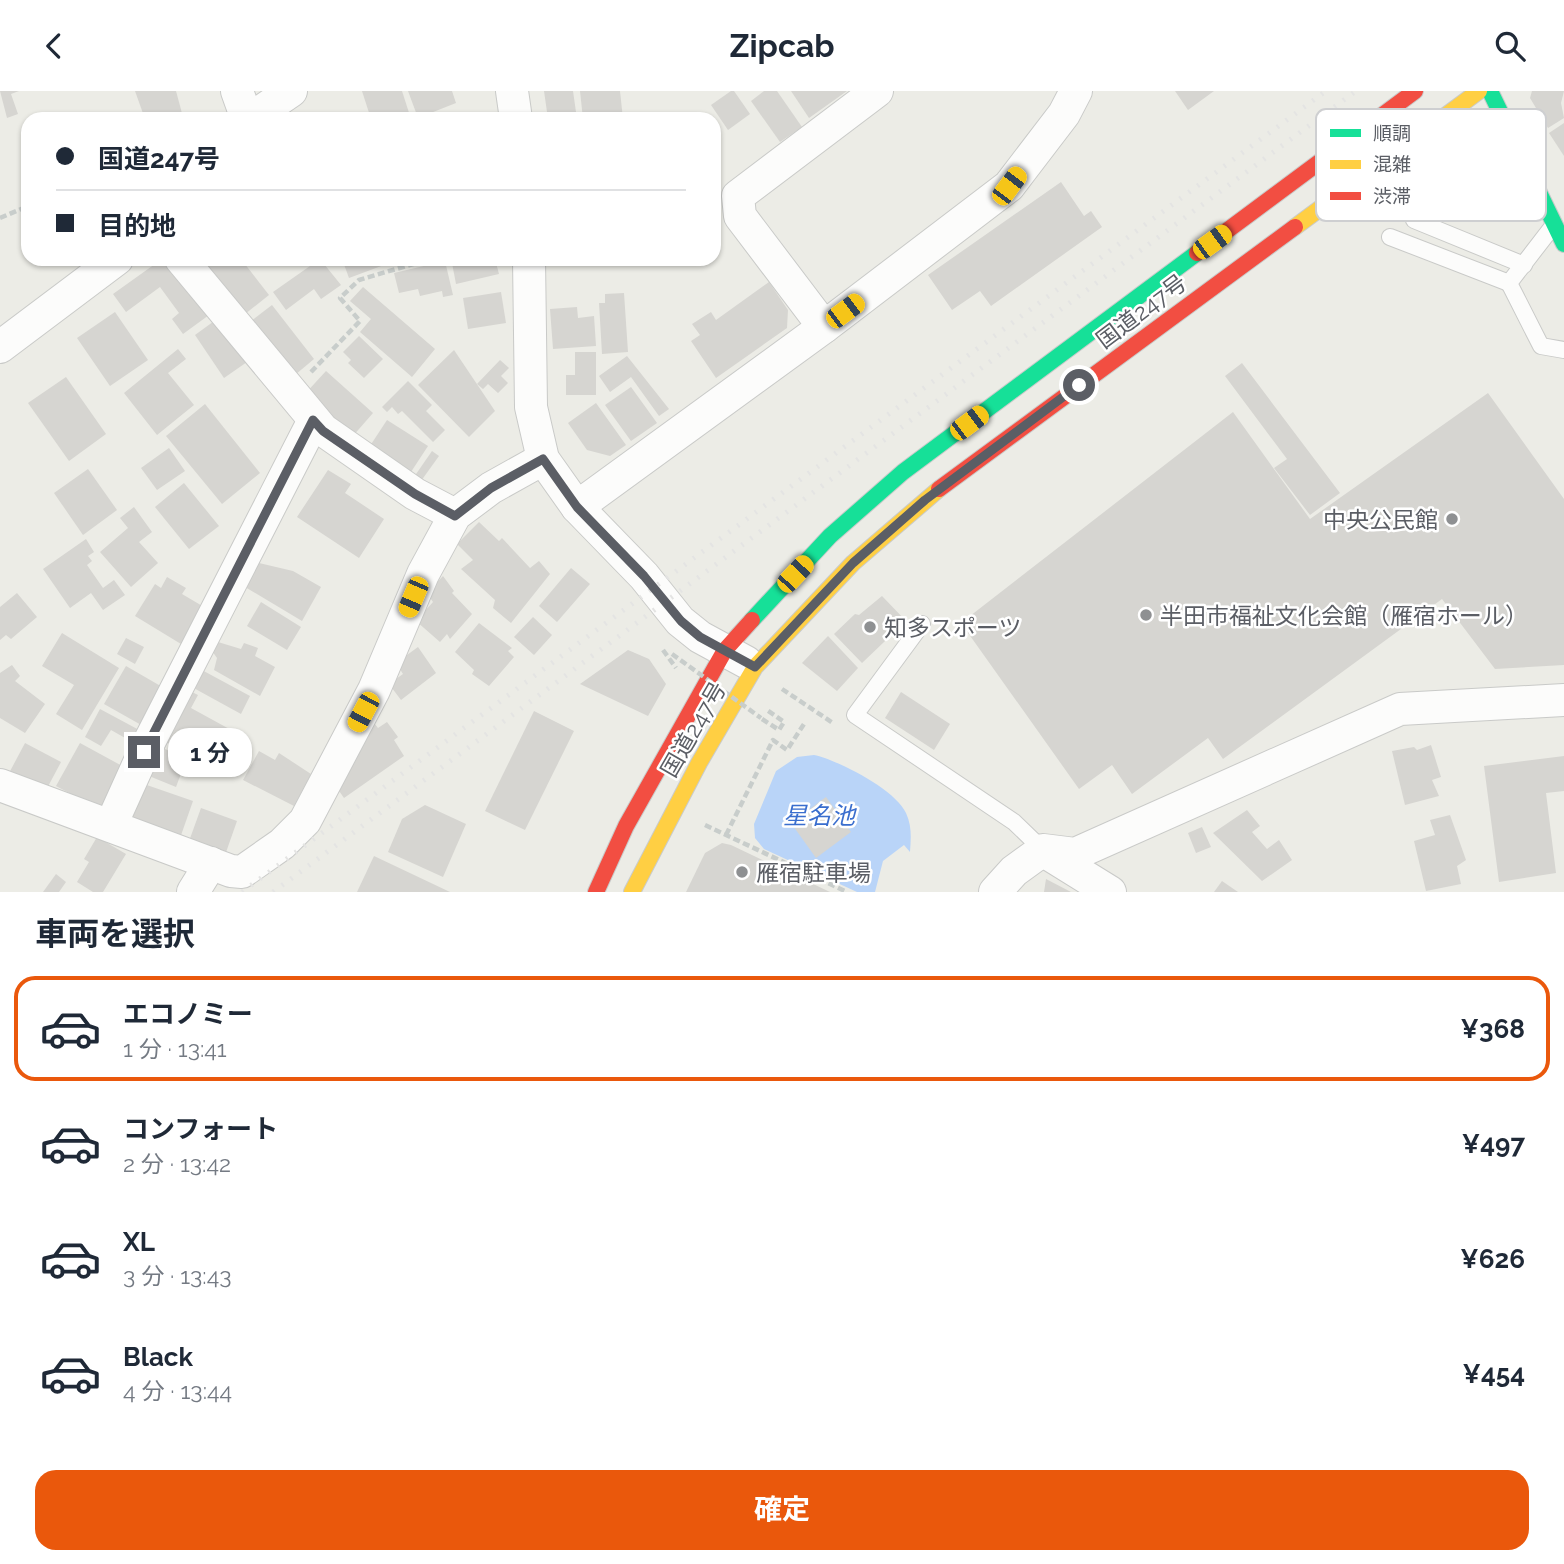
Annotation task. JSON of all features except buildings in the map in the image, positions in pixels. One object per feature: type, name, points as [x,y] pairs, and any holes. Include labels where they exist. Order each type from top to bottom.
[{"type":"main road","name":"国道247号","points":[[1391,109],[1415,91]]},
{"type":"main road","name":"国道247号","points":[[1455,109],[1479,91]]},
{"type":"main road","points":[[1490,91],[1499,109]]},
{"type":"main road","name":"国道247号","points":[[596,892],[626,826],[725,650],[830,535],[903,472],[1316,165]]},
{"type":"main road","points":[[1546,206],[1564,244]]},
{"type":"main road","name":"国道247号","points":[[632,892],[699,763],[755,667],[853,563],[925,500],[1316,211]]},
{"type":"street","points":[[237,91],[246,112]]},
{"type":"street","points":[[260,112],[291,91]]},
{"type":"street","points":[[512,91],[515,112]]},
{"type":"street","points":[[824,327],[740,216],[738,196],[877,91]]},
{"type":"street","points":[[577,507],[824,327],[1009,186],[1064,114],[1076,91]]},
{"type":"street","points":[[0,347],[108,266]]},
{"type":"street","points":[[187,266],[323,431],[415,494],[455,516]]},
{"type":"street","points":[[529,266],[531,407],[543,459],[577,507],[644,576],[681,621],[755,667]]},
{"type":"street","points":[[111,825],[144,752],[313,420]]},
{"type":"street","points":[[0,785],[242,872],[282,844],[304,821],[374,690],[423,574],[455,516],[491,488],[543,459]]},
{"type":"street","points":[[1042,850],[1075,854],[1400,709],[1564,700]]},
{"type":"street","points":[[1010,885],[1042,850]]},
{"type":"street","points":[[1042,850],[1110,892]]},
{"type":"street","points":[[193,892],[211,863]]},
{"type":"lane","points":[[1416,221],[1524,265]]},
{"type":"lane","points":[[1509,283],[1555,224]]},
{"type":"lane","points":[[1390,237],[1509,283],[1541,345],[1564,350]]},
{"type":"lane","points":[[922,624],[855,715],[1014,822],[1042,850]]},
{"type":"path","points":[[0,218],[21,209]]},
{"type":"path","points":[[292,393],[360,321],[340,297],[359,280],[406,266]]},
{"type":"path","points":[[672,654],[779,730]]},
{"type":"path","points":[[726,835],[784,722],[761,705]]},
{"type":"path","points":[[773,740],[787,750],[804,724]]},
{"type":"path","points":[[702,823],[847,892]]},
{"type":"water","name":"星名池","points":[[814,755],[865,777],[891,795],[906,813],[910,827],[910,852],[904,845],[883,861],[875,892],[857,892],[764,849],[755,838],[754,824],[776,771],[797,757]]},
{"type":"railway","points":[[242,892],[1326,91]]},
{"type":"railway","points":[[1332,109],[1356,91]]},
{"type":"railway","points":[[273,892],[1316,121]]},
{"type":"traffic: fast","points":[[1490,91],[1499,109]]},
{"type":"traffic: fast","points":[[1546,207],[1564,244]]},
{"type":"traffic: fast","points":[[752,620],[830,536],[903,472],[1197,253]]},
{"type":"traffic: slow","points":[[1455,109],[1479,91]]},
{"type":"traffic: slow","points":[[1295,227],[1316,211]]},
{"type":"traffic: slow","points":[[632,892],[699,763],[755,667],[853,563],[939,489]]},
{"type":"traffic: jam","points":[[1391,109],[1415,91]]},
{"type":"traffic: jam","points":[[1197,253],[1316,165]]},
{"type":"traffic: jam","points":[[939,489],[1295,227]]},
{"type":"traffic: jam","points":[[596,892],[626,826],[725,650],[752,620]]},
{"type":"place","name":"中央公民館","points":[[1452,519]]},
{"type":"place","name":"半田市福祉文化会館（雁宿ホール）","points":[[1146,615]]},
{"type":"place","name":"知多スポーツ","points":[[870,627]]},
{"type":"place","name":"雁宿駐車場","points":[[742,872]]},
{"type":"route","points":[[144,752],[313,420],[323,431],[415,494],[455,516],[491,488],[543,459],[577,507],[644,576],[681,621],[700,637],[755,667],[853,563],[925,500],[1079,385]]}]
